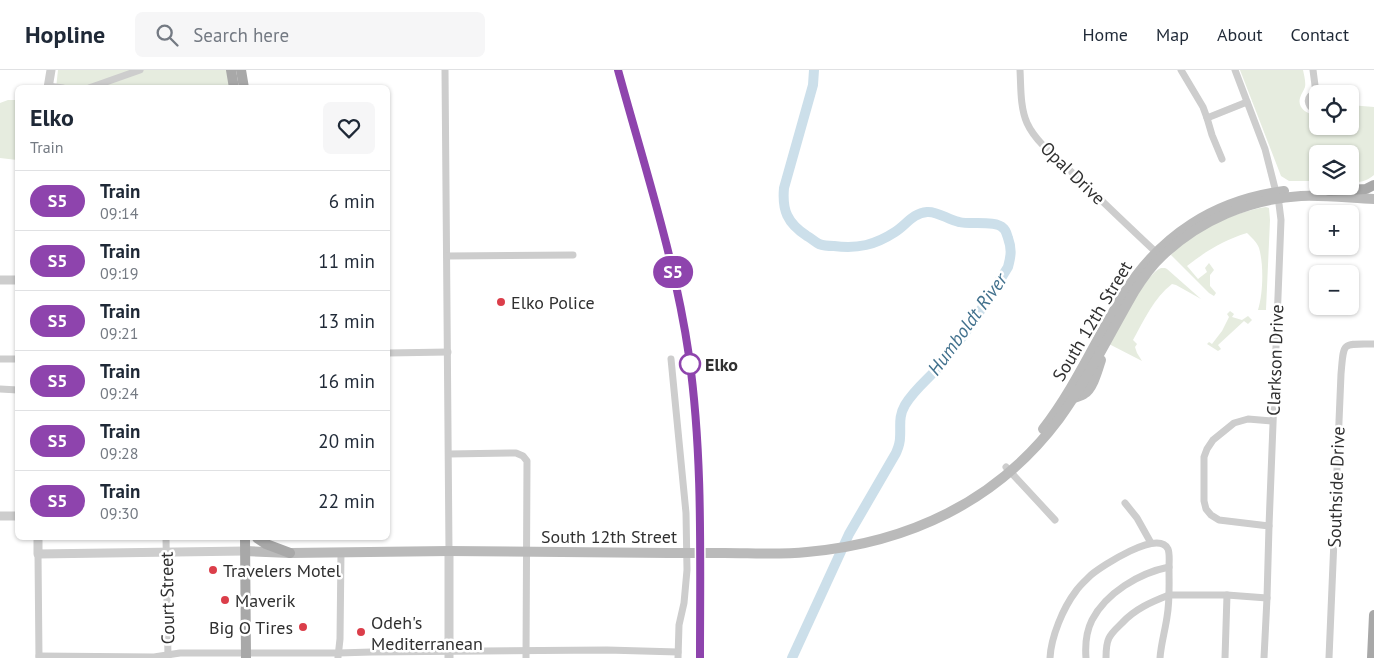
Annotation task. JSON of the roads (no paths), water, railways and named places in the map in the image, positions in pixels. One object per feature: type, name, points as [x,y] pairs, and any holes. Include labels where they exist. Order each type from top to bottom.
[{"type":"main road","points":[[231,70],[234,85]]},
{"type":"main road","points":[[241,70],[244,85]]},
{"type":"main road","points":[[1359,189],[1366,189],[1374,185]]},
{"type":"main road","name":"South 12th Street","points":[[1008,469],[1045,426],[1069,391],[1124,292],[1138,273],[1159,254],[1191,232],[1218,217],[1277,195],[1298,190],[1309,190]]},
{"type":"main road","name":"South 12th Street","points":[[1359,194],[1374,195]]},
{"type":"main road","name":"South 12th Street","points":[[1277,195],[1374,199]]},
{"type":"main road","name":"South 12th Street","points":[[245,551],[290,553],[449,551],[804,553],[862,544],[900,534],[922,526],[980,495],[1045,436],[1072,399],[1134,292],[1152,268],[1159,254]]},
{"type":"main road","points":[[245,540],[246,655]]},
{"type":"main road","points":[[260,540],[290,553]]},
{"type":"main road","points":[[1372,658],[1374,615]]},
{"type":"street","points":[[48,85],[51,70]]},
{"type":"street","points":[[98,85],[140,70]]},
{"type":"street","points":[[445,70],[449,655]]},
{"type":"street","name":"Opal Drive","points":[[1020,70],[1023,111],[1026,122],[1035,136],[1159,254]]},
{"type":"street","points":[[1181,70],[1191,85],[1207,118],[1222,159]]},
{"type":"street","name":"Clarkson Drive","points":[[1235,70],[1265,149],[1277,195],[1281,220],[1264,658]]},
{"type":"street","points":[[1313,70],[1316,85]]},
{"type":"street","points":[[1207,118],[1247,102]]},
{"type":"street","points":[[447,256],[572,254]]},
{"type":"street","points":[[0,280],[15,280]]},
{"type":"street","name":"Southside Drive","points":[[1329,658],[1343,350],[1350,344],[1374,344]]},
{"type":"street","points":[[390,353],[448,352]]},
{"type":"street","points":[[0,359],[15,359]]},
{"type":"street","points":[[38,540],[39,657],[154,657],[180,653],[338,656],[449,655],[607,650],[678,655],[679,625],[684,603],[687,570],[686,513],[670,359]]},
{"type":"street","points":[[0,390],[15,390]]},
{"type":"street","points":[[1268,526],[1219,520],[1211,515],[1206,509],[1204,501],[1204,457],[1213,440],[1234,423],[1248,419],[1272,421]]},
{"type":"street","points":[[449,454],[516,453],[524,456],[527,461],[526,654]]},
{"type":"street","points":[[1008,469],[1055,520]]},
{"type":"street","points":[[1124,503],[1138,518],[1151,543]]},
{"type":"street","points":[[0,516],[15,516]]},
{"type":"street","name":"Court Street","points":[[166,540],[168,656]]},
{"type":"street","points":[[1050,658],[1051,647],[1064,609],[1083,583],[1099,569],[1121,556],[1151,543],[1163,544],[1166,546],[1169,554],[1168,615],[1160,658]]},
{"type":"street","points":[[38,554],[245,551]]},
{"type":"street","points":[[338,656],[340,639],[341,552]]},
{"type":"street","points":[[1086,658],[1085,646],[1089,627],[1098,610],[1106,601],[1122,587],[1157,570],[1169,567]]},
{"type":"street","points":[[1106,658],[1109,638],[1130,615],[1146,604],[1169,595],[1227,595],[1267,598]]},
{"type":"street","points":[[1225,658],[1227,595]]},
{"type":"waterway","name":"Humboldt River","points":[[792,658],[849,534],[896,453],[900,442],[901,418],[905,405],[913,393],[943,362],[985,304],[1008,267],[1011,252],[1006,233],[1000,226],[989,223],[959,222],[931,212],[918,215],[895,232],[866,245],[843,247],[821,245],[800,231],[787,215],[784,203],[784,188],[813,85],[814,70]]},
{"type":"railway","points":[[618,70],[676,284],[689,356],[699,469],[700,658]]},
{"type":"train","name":"S5","points":[[618,70],[662,226],[674,275],[689,356],[699,468],[700,658]]},
{"type":"place","name":"Elko Police","points":[[501,302]]},
{"type":"place","name":"Elko","points":[[690,364]]},
{"type":"place","name":"Travelers Motel","points":[[213,570]]},
{"type":"place","name":"Maverik","points":[[225,600]]},
{"type":"place","name":"Big O Tires","points":[[303,627]]},
{"type":"place","name":"Odeh's Mediterranean","points":[[361,632]]}]
